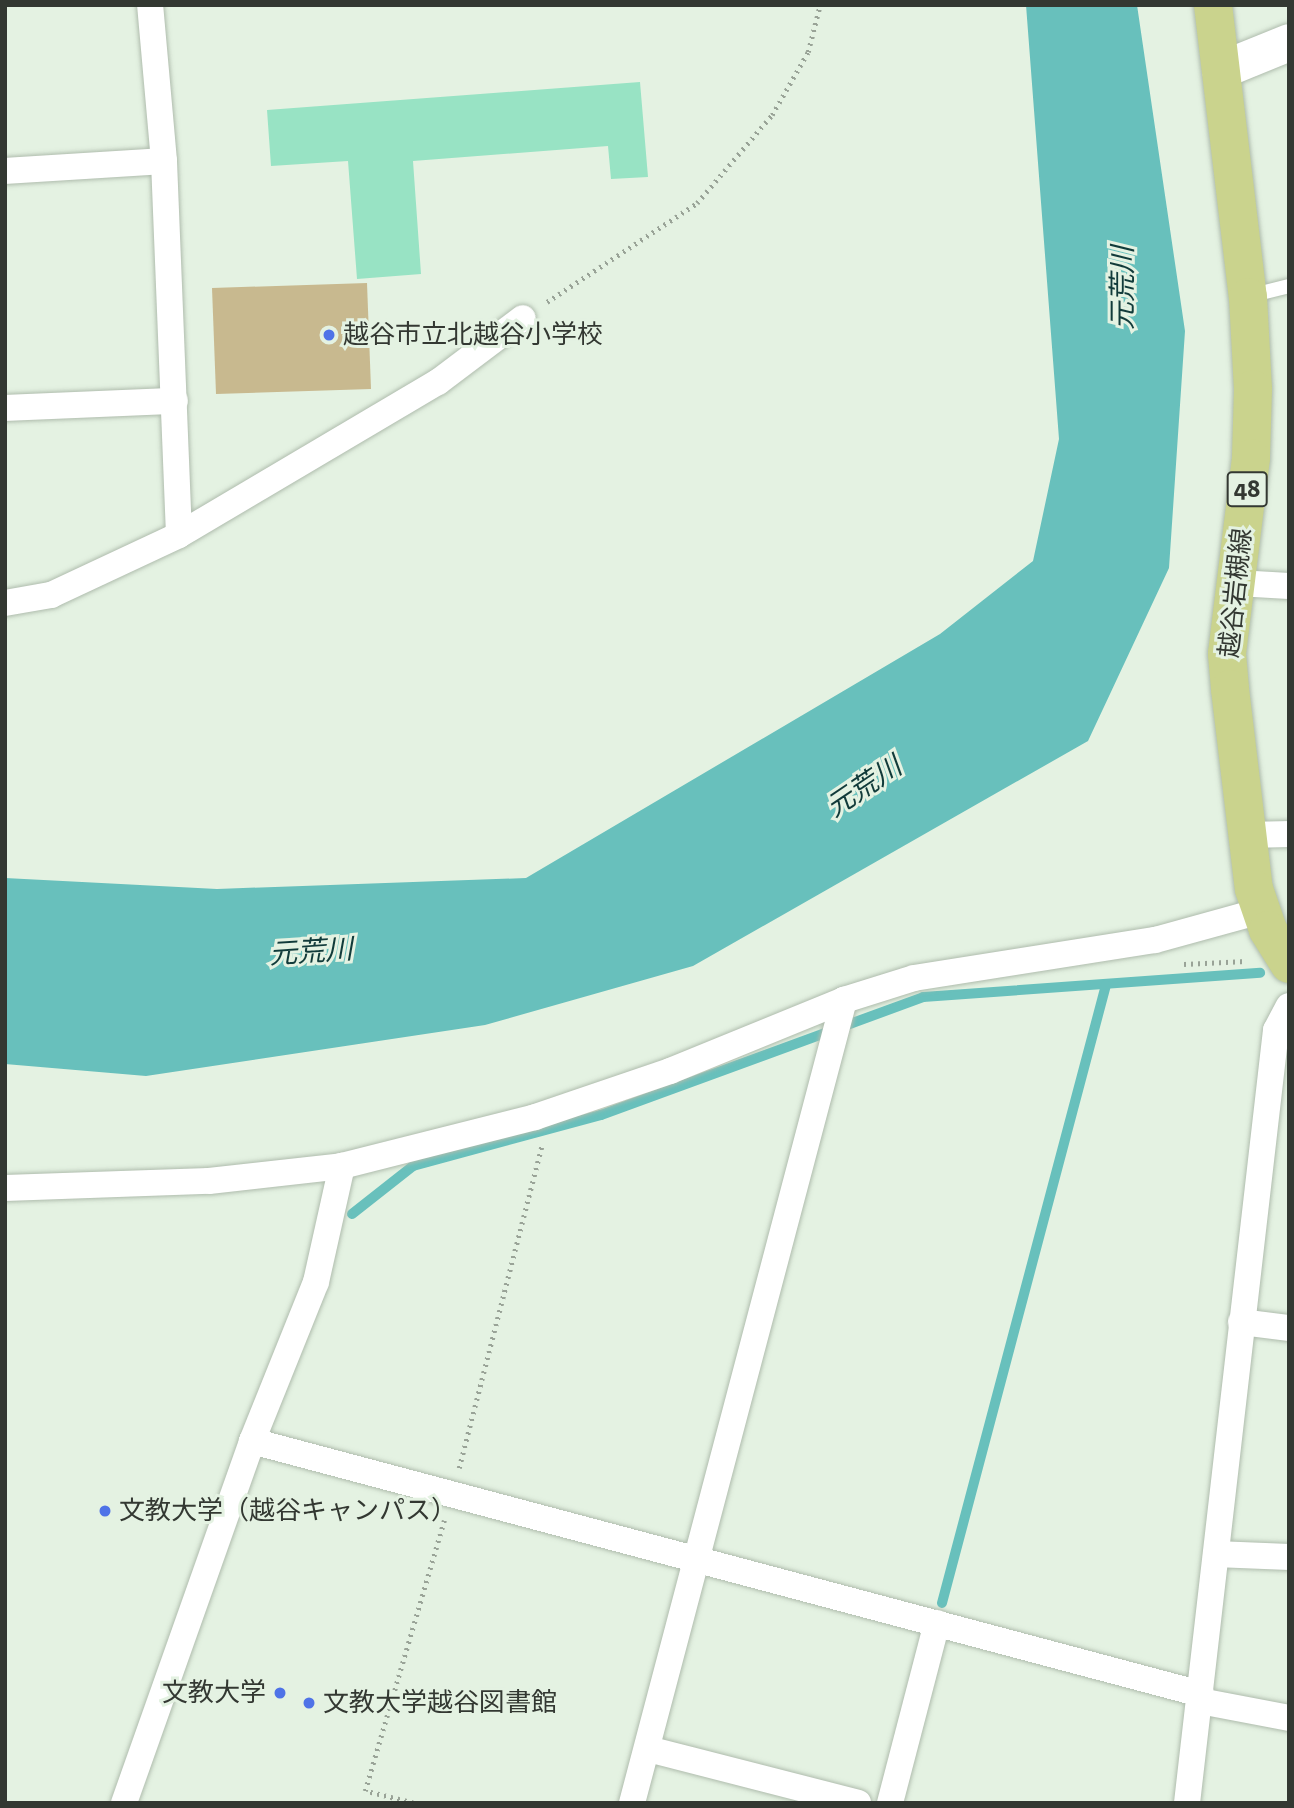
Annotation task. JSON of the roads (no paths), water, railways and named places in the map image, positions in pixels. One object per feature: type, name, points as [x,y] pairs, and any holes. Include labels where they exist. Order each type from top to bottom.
[{"type":"main road","name":"越谷岩槻線","points":[[1213,5],[1248,296],[1251,444],[1227,654],[1248,835],[1260,911],[1289,964]]},
{"type":"street","points":[[150,5],[164,161],[179,535]]},
{"type":"street","points":[[1220,70],[1289,42]]},
{"type":"street","points":[[5,171],[164,161]]},
{"type":"street","points":[[5,603],[51,595],[179,535],[438,382],[523,318]]},
{"type":"street","points":[[5,408],[175,401]]},
{"type":"street","points":[[1237,583],[1289,586]]},
{"type":"street","points":[[1248,835],[1289,834]]},
{"type":"street","points":[[5,1188],[209,1181],[342,1166],[535,1117],[670,1071],[844,1000],[914,978],[1154,940],[1260,911]]},
{"type":"street","points":[[632,1803],[844,1000]]},
{"type":"street","points":[[1186,1803],[1276,1030],[1289,1006]]},
{"type":"street","points":[[124,1803],[252,1441],[316,1282],[342,1166]]},
{"type":"street","points":[[1241,1322],[1289,1328]]},
{"type":"street","points":[[252,1441],[696,1562],[937,1623],[1200,1697],[1289,1718]]},
{"type":"street","points":[[1216,1554],[1289,1558]]},
{"type":"street","points":[[890,1803],[937,1623]]},
{"type":"street","points":[[648,1749],[858,1803]]},
{"type":"lane","points":[[1248,296],[1289,286]]},
{"type":"water","name":"元荒川","points":[[1026,5],[1137,5],[1185,331],[1169,568],[1088,741],[693,966],[485,1025],[146,1076],[5,1064],[5,878],[217,889],[526,878],[940,634],[1033,561],[1059,439]]},
{"type":"waterway","points":[[352,1214],[413,1166],[601,1115],[923,997],[1260,973]]},
{"type":"waterway","points":[[942,1603],[1106,985]]},
{"type":"place","name":"越谷市立北越谷小学校","points":[[329,335]]},
{"type":"place","name":"文教大学（越谷キャンパス）","points":[[105,1511]]},
{"type":"place","name":"文教大学","points":[[280,1693]]},
{"type":"place","name":"文教大学越谷図書館","points":[[309,1703]]}]
